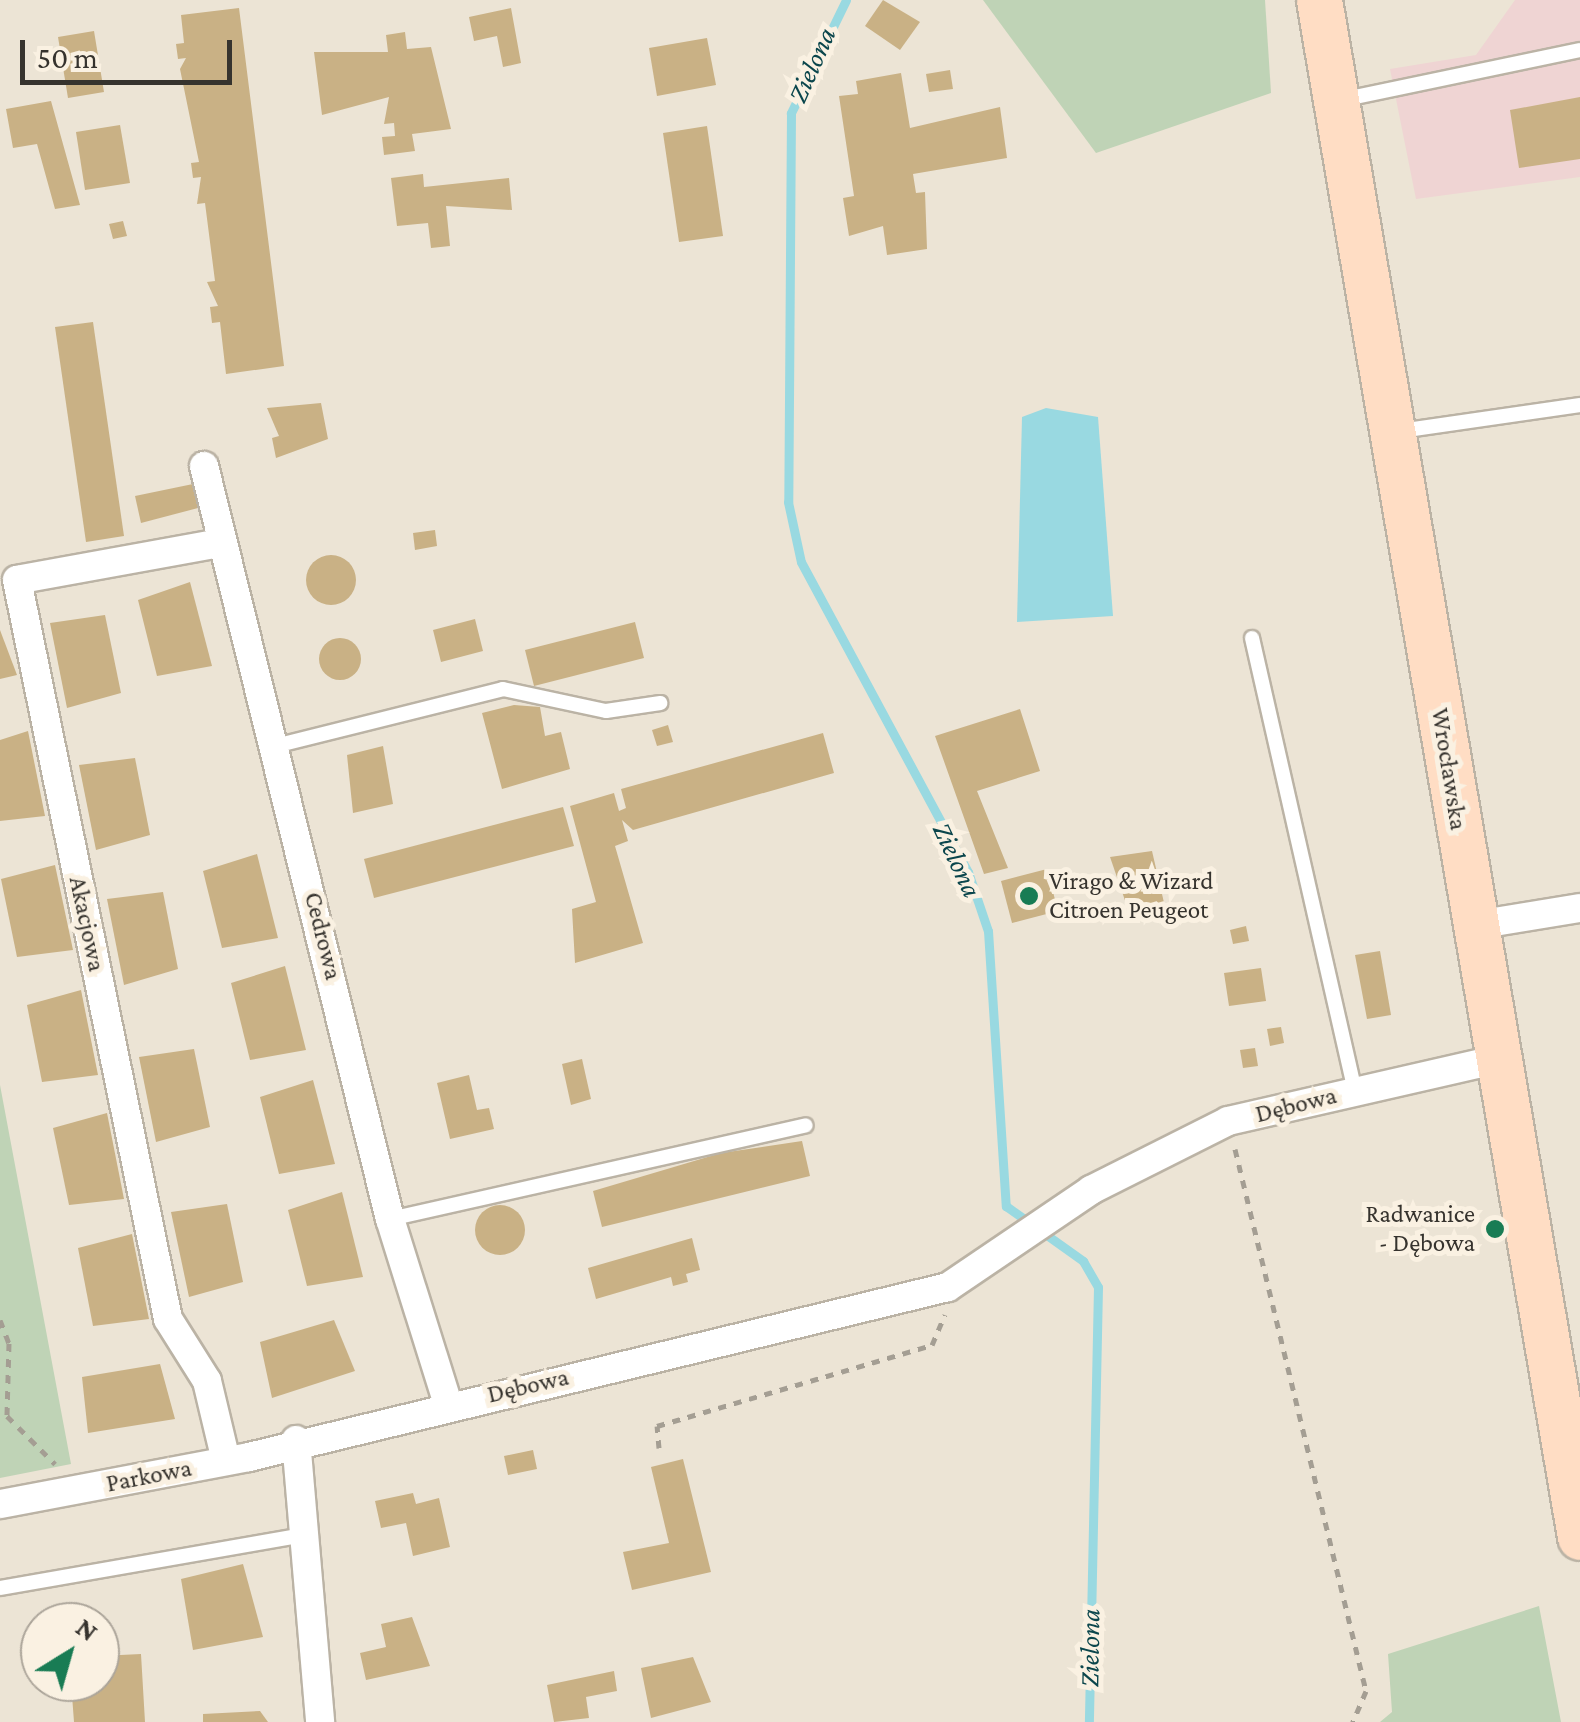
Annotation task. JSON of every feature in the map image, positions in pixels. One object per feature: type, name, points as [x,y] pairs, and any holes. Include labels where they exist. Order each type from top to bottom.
[{"type":"main road","name":"Wrocławska","points":[[1320,0],[1498,1060],[1574,1461],[1580,1537]]},
{"type":"street","name":"Cedrowa","points":[[204,466],[390,1219],[448,1404]]},
{"type":"street","name":"Akacjowa","points":[[220,543],[16,580],[168,1319],[207,1381],[226,1462]]},
{"type":"street","points":[[1476,925],[1580,908]]},
{"type":"street","name":"Dębowa","points":[[296,1440],[948,1287],[1024,1240],[1054,1214],[1228,1121],[1498,1060]]},
{"type":"street","points":[[296,1440],[320,1722]]},
{"type":"street","name":"Parkowa","points":[[0,1504],[226,1462],[296,1440]]},
{"type":"lane","points":[[1337,102],[1580,50]]},
{"type":"lane","points":[[1394,432],[1580,405]]},
{"type":"lane","points":[[1252,638],[1356,1090]]},
{"type":"lane","points":[[275,746],[503,690],[606,711],[660,704]]},
{"type":"lane","points":[[390,1219],[806,1125]]},
{"type":"lane","points":[[0,1588],[305,1535]]},
{"type":"path","points":[[1228,1121],[1366,1691],[1353,1722]]},
{"type":"path","points":[[659,1448],[657,1426],[932,1345],[944,1329],[948,1287]]},
{"type":"path","points":[[0,1320],[9,1343],[7,1416],[52,1460],[67,1492]]},
{"type":"shaded area","points":[[1515,0],[1580,0],[1580,177],[1416,199],[1390,69],[1476,55]]},
{"type":"green space","points":[[983,0],[1265,0],[1271,93],[1096,153]]},
{"type":"green space","points":[[0,1085],[71,1464],[0,1478]]},
{"type":"green space","points":[[1539,1606],[1561,1722],[1380,1722],[1392,1712],[1388,1654]]},
{"type":"water","points":[[1046,408],[1098,417],[1113,616],[1017,622],[1022,417]]},
{"type":"building","points":[[883,0],[920,22],[900,50],[865,26]]},
{"type":"building","points":[[239,8],[284,366],[226,374],[220,322],[212,323],[210,307],[218,306],[207,282],[215,281],[205,203],[197,204],[201,177],[193,178],[191,163],[199,162],[180,69],[186,58],[178,59],[176,44],[184,43],[181,15]]},
{"type":"building","points":[[511,8],[521,63],[503,67],[497,36],[474,41],[469,17]]},
{"type":"building","points":[[94,31],[104,92],[68,98],[58,37]]},
{"type":"building","points":[[405,32],[407,49],[431,47],[451,129],[412,134],[415,151],[384,155],[382,137],[395,136],[394,123],[384,124],[389,97],[322,115],[314,52],[388,52],[386,35]]},
{"type":"building","points":[[707,38],[716,85],[657,96],[649,48]]},
{"type":"building","points":[[950,70],[953,89],[929,92],[926,74]]},
{"type":"building","points":[[901,73],[910,128],[1000,107],[1007,158],[913,174],[916,193],[925,192],[927,249],[887,255],[883,226],[849,236],[843,198],[854,196],[839,96],[858,94],[856,81]]},
{"type":"building","points":[[1580,97],[1580,159],[1519,168],[1510,110]]},
{"type":"building","points":[[51,101],[80,205],[55,209],[37,144],[13,148],[6,109]]},
{"type":"building","points":[[120,125],[130,183],[85,190],[76,132]]},
{"type":"building","points":[[707,126],[723,236],[679,242],[663,133]]},
{"type":"building","points":[[423,174],[424,187],[509,178],[512,210],[446,206],[450,246],[431,248],[428,223],[397,226],[391,178]]},
{"type":"building","points":[[123,221],[127,236],[113,239],[109,224]]},
{"type":"building","points":[[93,322],[124,536],[86,542],[55,327]]},
{"type":"building","points":[[321,403],[328,439],[276,458],[272,438],[279,436],[267,408]]},
{"type":"building","points":[[193,484],[198,508],[141,523],[135,496]]},
{"type":"building","points":[[435,530],[437,546],[415,550],[413,533]]},
{"type":"building","points":[[331,555],[348,563],[356,580],[348,597],[331,605],[314,597],[306,580],[314,563]]},
{"type":"building","points":[[190,582],[212,666],[157,676],[138,600]]},
{"type":"building","points":[[105,615],[121,693],[67,708],[50,623]]},
{"type":"building","points":[[475,619],[483,651],[441,662],[433,630]]},
{"type":"building","points":[[635,622],[644,658],[534,686],[525,650]]},
{"type":"building","points":[[0,630],[17,675],[0,679]]},
{"type":"building","points":[[340,638],[355,644],[361,659],[355,674],[340,680],[325,674],[319,659],[325,644]]},
{"type":"building","points":[[514,705],[540,707],[545,736],[561,732],[570,769],[502,789],[482,713]]},
{"type":"building","points":[[1020,709],[1040,771],[977,791],[1008,868],[984,874],[935,736]]},
{"type":"building","points":[[668,725],[673,742],[657,746],[652,730]]},
{"type":"building","points":[[28,731],[45,816],[0,821],[0,740]]},
{"type":"building","points":[[823,733],[834,773],[633,830],[622,820],[628,841],[615,846],[643,943],[575,963],[572,909],[596,902],[570,806],[614,793],[619,811],[626,808],[621,789]]},
{"type":"building","points":[[383,746],[393,804],[353,813],[347,755]]},
{"type":"building","points":[[135,758],[150,835],[96,850],[79,765]]},
{"type":"building","points":[[563,807],[574,846],[374,898],[364,859]]},
{"type":"building","points":[[1152,851],[1165,907],[1129,912],[1110,857]]},
{"type":"building","points":[[257,854],[278,938],[222,948],[203,871]]},
{"type":"building","points":[[55,865],[73,950],[17,957],[1,879]]},
{"type":"building","name":"Virago & Wizard Citroen Peugeot","points":[[1047,869],[1058,911],[1012,923],[1001,881]]},
{"type":"building","points":[[163,892],[178,969],[124,985],[107,899]]},
{"type":"building","points":[[1246,926],[1249,941],[1233,944],[1230,930]]},
{"type":"building","points":[[1380,951],[1391,1015],[1367,1019],[1355,955]]},
{"type":"building","points":[[285,966],[306,1050],[250,1060],[231,983]]},
{"type":"building","points":[[1261,968],[1266,1001],[1229,1006],[1224,973]]},
{"type":"building","points":[[81,990],[98,1075],[42,1082],[27,1005]]},
{"type":"building","points":[[1281,1027],[1284,1043],[1270,1046],[1267,1029]]},
{"type":"building","points":[[1255,1048],[1258,1066],[1243,1068],[1240,1050]]},
{"type":"building","points":[[194,1049],[210,1127],[156,1142],[139,1057]]},
{"type":"building","points":[[582,1059],[591,1099],[571,1105],[562,1064]]},
{"type":"building","points":[[469,1075],[477,1110],[489,1108],[494,1129],[450,1139],[437,1083]]},
{"type":"building","points":[[313,1080],[335,1164],[279,1174],[260,1097]]},
{"type":"building","points":[[107,1113],[124,1199],[69,1205],[53,1128]]},
{"type":"building","points":[[802,1141],[810,1176],[602,1227],[593,1191],[721,1153]]},
{"type":"building","points":[[342,1192],[363,1277],[307,1286],[288,1210]]},
{"type":"building","points":[[227,1204],[243,1282],[189,1297],[171,1212]]},
{"type":"building","points":[[500,1205],[517,1213],[525,1230],[517,1247],[500,1255],[483,1247],[475,1230],[483,1213]]},
{"type":"building","points":[[132,1234],[149,1319],[93,1326],[78,1248]]},
{"type":"building","points":[[692,1238],[700,1270],[686,1274],[688,1282],[673,1286],[671,1277],[596,1299],[588,1268]]},
{"type":"building","points":[[334,1320],[355,1371],[272,1398],[260,1342]]},
{"type":"building","points":[[160,1364],[175,1419],[88,1433],[82,1377]]},
{"type":"building","points":[[533,1450],[537,1469],[508,1475],[504,1456]]},
{"type":"building","points":[[683,1459],[711,1572],[632,1590],[623,1552],[669,1543],[651,1467]]},
{"type":"building","points":[[413,1493],[416,1504],[439,1498],[450,1547],[413,1556],[406,1523],[381,1528],[375,1501]]},
{"type":"building","points":[[243,1564],[263,1637],[193,1650],[181,1579]]},
{"type":"building","points":[[412,1617],[430,1666],[366,1680],[360,1653],[386,1647],[381,1624]]},
{"type":"building","points":[[141,1654],[145,1722],[74,1722],[72,1702],[120,1702],[120,1655]]},
{"type":"building","points":[[693,1657],[711,1702],[651,1718],[641,1668]]},
{"type":"building","points":[[614,1671],[617,1691],[586,1697],[589,1718],[554,1722],[547,1685]]},
{"type":"building","points":[[260,1711],[268,1722],[203,1722],[203,1714]]},
{"type":"waterway","name":"Zielona","points":[[846,0],[791,113],[788,502],[801,562],[968,872],[988,931],[1006,1206],[1083,1261],[1098,1287],[1089,1722]]},
{"type":"place","name":"Virago & Wizard Citroen Peugeot","points":[[1029,896]]},
{"type":"place","name":"Radwanice - Dębowa","points":[[1495,1229]]}]
